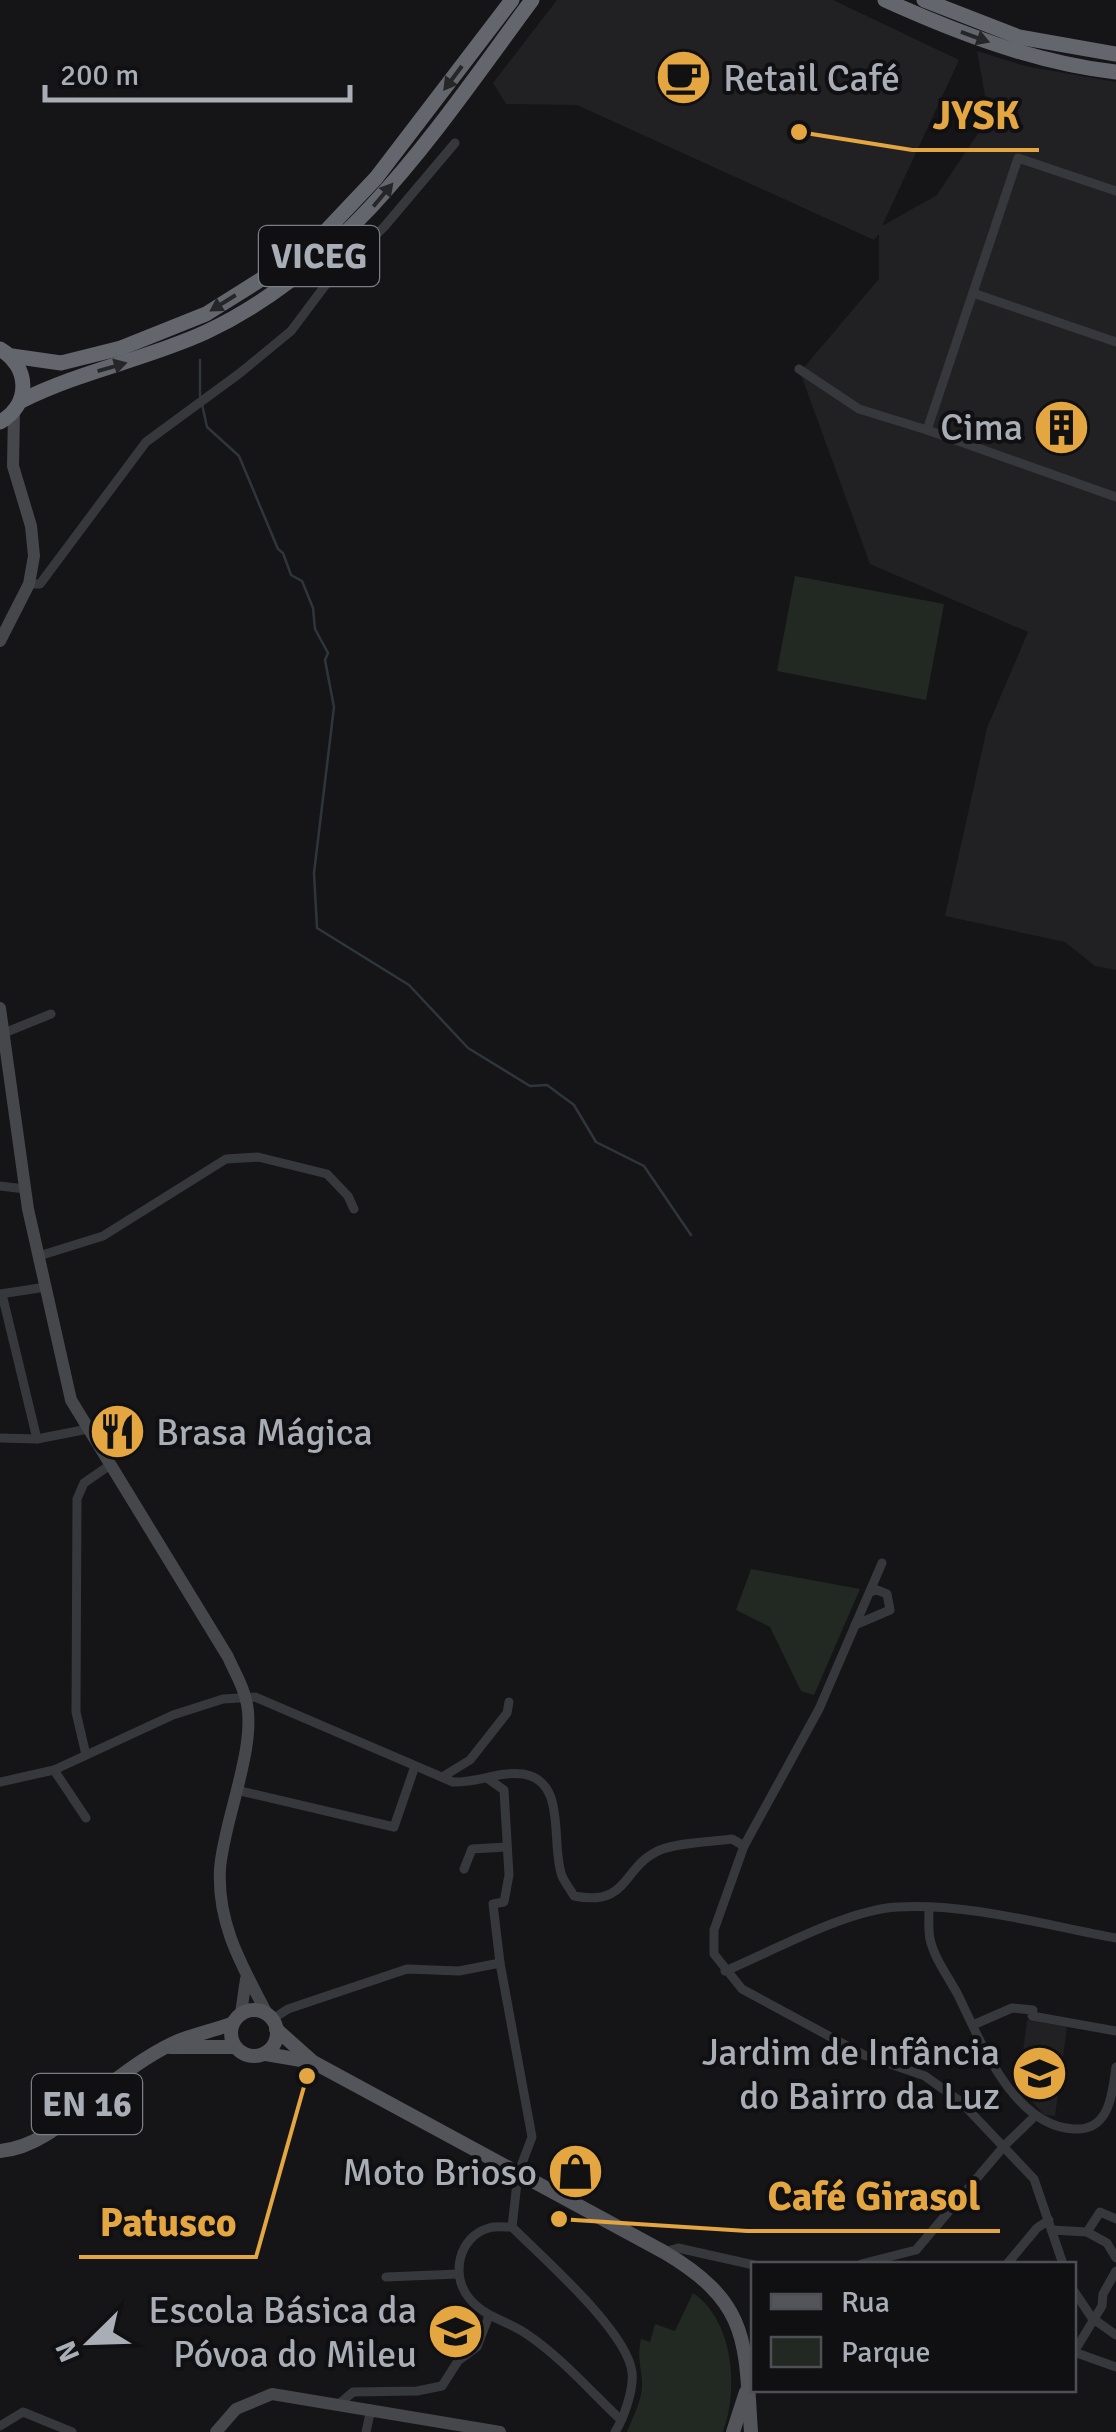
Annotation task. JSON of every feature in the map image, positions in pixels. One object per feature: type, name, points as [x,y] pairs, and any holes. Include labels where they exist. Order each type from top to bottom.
[{"type":"highway","name":"VICEG","points":[[6,352],[61,363],[121,348],[206,314],[268,275],[325,232],[376,178],[512,0]]},
{"type":"highway","name":"VICEG","points":[[0,422],[56,383],[146,357],[209,330],[273,292],[327,250],[378,202],[532,0]]},
{"type":"highway","points":[[885,0],[1002,46],[1066,64],[1116,72]]},
{"type":"highway","points":[[924,0],[1019,37],[1116,54]]},
{"type":"highway","name":"VICEG","points":[[6,352],[23,377],[18,406]]},
{"type":"main road","name":"EN 16","points":[[0,2151],[15,2150],[66,2122],[116,2078],[169,2046],[255,2008],[312,2062],[664,2252],[708,2283],[730,2309],[744,2341],[751,2432]]},
{"type":"main road","points":[[235,2047],[236,2019]]},
{"type":"main road","points":[[266,2054],[275,2044],[271,2021]]},
{"type":"main road","name":"EN 16","points":[[169,2046],[235,2047],[250,2057],[266,2054],[312,2062]]},
{"type":"main road","name":"EN 16","points":[[733,2432],[748,2387]]},
{"type":"street","points":[[30,584],[40,584],[146,442],[291,331],[330,279],[384,226],[455,143]]},
{"type":"street","points":[[928,430],[1018,158],[1116,191]]},
{"type":"street","points":[[973,293],[1116,342]]},
{"type":"street","points":[[799,369],[859,410],[928,430],[1116,497]]},
{"type":"street","points":[[0,641],[30,584],[34,542],[13,466],[18,406]]},
{"type":"street","points":[[0,454],[13,466]]},
{"type":"street","points":[[0,1008],[25,1189],[71,1400],[228,1657],[247,1703],[236,1790],[220,1869],[226,1928],[246,1979],[271,2021],[288,2009],[408,1969],[459,1971],[500,1962]]},
{"type":"street","points":[[4,1033],[51,1014]]},
{"type":"street","points":[[39,1256],[103,1236],[226,1158],[258,1157],[327,1174],[348,1196],[354,1209]]},
{"type":"street","points":[[0,1186],[25,1189]]},
{"type":"street","points":[[37,1439],[1,1294],[46,1287]]},
{"type":"street","points":[[0,1438],[37,1439],[88,1429]]},
{"type":"street","points":[[86,1755],[76,1712],[77,1500],[84,1483],[110,1465]]},
{"type":"street","points":[[882,1563],[818,1709],[744,1846],[714,1930],[714,1954],[742,1988],[864,2055],[926,2076],[961,2102],[1034,2179],[1062,2262]]},
{"type":"street","points":[[855,1626],[890,1610],[887,1594],[870,1592]]},
{"type":"street","points":[[0,1782],[54,1770],[174,1714],[223,1700],[263,1702],[442,1777],[470,1782],[525,1774],[542,1781],[550,1794],[562,1876],[574,1896],[593,1900],[614,1894],[660,1850],[732,1838],[744,1846]]},
{"type":"street","points":[[442,1777],[470,1760],[507,1713],[509,1702]]},
{"type":"street","points":[[236,1790],[394,1827],[415,1766]]},
{"type":"street","points":[[54,1770],[86,1818]]},
{"type":"street","points":[[487,1778],[504,1790],[509,1874],[504,1902],[494,1904],[500,1962],[532,2136],[518,2174],[512,2227]]},
{"type":"street","points":[[464,1869],[472,1849],[507,1847]]},
{"type":"street","points":[[725,1971],[852,1917],[894,1907],[952,1909],[1116,1938]]},
{"type":"street","points":[[929,1908],[930,1940],[995,2069],[1034,2117],[1066,2129],[1086,2130],[1103,2119],[1111,2100],[1116,2067]]},
{"type":"street","points":[[236,2019],[246,1979]]},
{"type":"street","points":[[973,2025],[1012,2008],[1032,2010],[1032,2016],[1116,2031]]},
{"type":"street","points":[[868,2262],[916,2250],[1005,2145],[1034,2117]]},
{"type":"street","points":[[1086,2232],[1100,2212],[1116,2220]]},
{"type":"street","points":[[1009,2262],[1037,2228],[1050,2225],[1086,2232],[1107,2243],[1116,2258]]},
{"type":"street","points":[[615,2432],[621,2420],[632,2371],[610,2329],[579,2292],[512,2227],[489,2228],[473,2235],[461,2250],[458,2274],[467,2296],[489,2316],[527,2334],[621,2420]]},
{"type":"street","points":[[1107,2243],[1116,2236]]},
{"type":"street","points":[[664,2252],[678,2248],[751,2265]]},
{"type":"street","points":[[1076,2348],[1102,2306],[1103,2294],[1116,2271]]},
{"type":"street","points":[[386,2277],[458,2274]]},
{"type":"street","points":[[1076,2294],[1092,2318],[1116,2336]]},
{"type":"street","points":[[338,2404],[354,2392],[417,2391],[442,2386],[458,2361],[477,2347],[489,2316]]},
{"type":"street","points":[[1076,2353],[1116,2367]]},
{"type":"street","points":[[216,2432],[236,2409],[272,2394],[500,2432]]},
{"type":"street","points":[[366,2432],[371,2409]]},
{"type":"street","points":[[0,2426],[22,2412],[72,2432]]},
{"type":"shaded area","points":[[557,0],[833,0],[959,60],[882,226],[937,195],[989,117],[977,51],[1025,66],[1116,82],[1116,970],[1095,966],[1065,942],[945,916],[987,728],[1028,632],[870,564],[800,372],[879,279],[879,234],[874,240],[577,105],[506,104],[493,83]]},
{"type":"shaded area","name":"Jardim de Infância do Bairro da Luz","points":[[1027,2020],[1067,2027],[1055,2116],[1044,2115],[1014,2081],[1021,2068]]},
{"type":"shaded area","name":"Escola Básica da Póvoa do Mileu","points":[[473,2314],[480,2328],[474,2342],[436,2351],[433,2318]]},
{"type":"green space","points":[[795,576],[944,604],[926,700],[777,671]]},
{"type":"green space","points":[[751,1569],[860,1589],[814,1695],[801,1691],[770,1627],[736,1610]]},
{"type":"green space","points":[[693,2293],[707,2305],[725,2338],[731,2396],[723,2432],[627,2432],[641,2395],[641,2339],[650,2342],[655,2324],[675,2331]]},
{"type":"waterway","points":[[200,360],[200,396]]},
{"type":"waterway","points":[[202,404],[207,427],[239,456],[291,575],[302,581],[313,608],[315,629],[328,653],[325,660],[334,707],[314,873],[317,928],[409,985],[468,1048],[530,1086],[547,1085],[574,1105],[596,1142],[644,1166],[691,1235]]},
{"type":"place","name":"Retail Café","points":[[684,78]]},
{"type":"place","name":"JYSK","points":[[799,132]]},
{"type":"place","name":"Cima","points":[[1062,427]]},
{"type":"place","name":"Brasa Mágica","points":[[117,1432]]},
{"type":"place","name":"Jardim de Infância do Bairro da Luz","points":[[1039,2074]]},
{"type":"place","name":"Patusco","points":[[307,2076]]},
{"type":"place","name":"Moto Brioso","points":[[576,2172]]},
{"type":"place","name":"Café Girasol","points":[[559,2219]]},
{"type":"place","name":"Escola Básica da Póvoa do Mileu","points":[[456,2332]]}]
